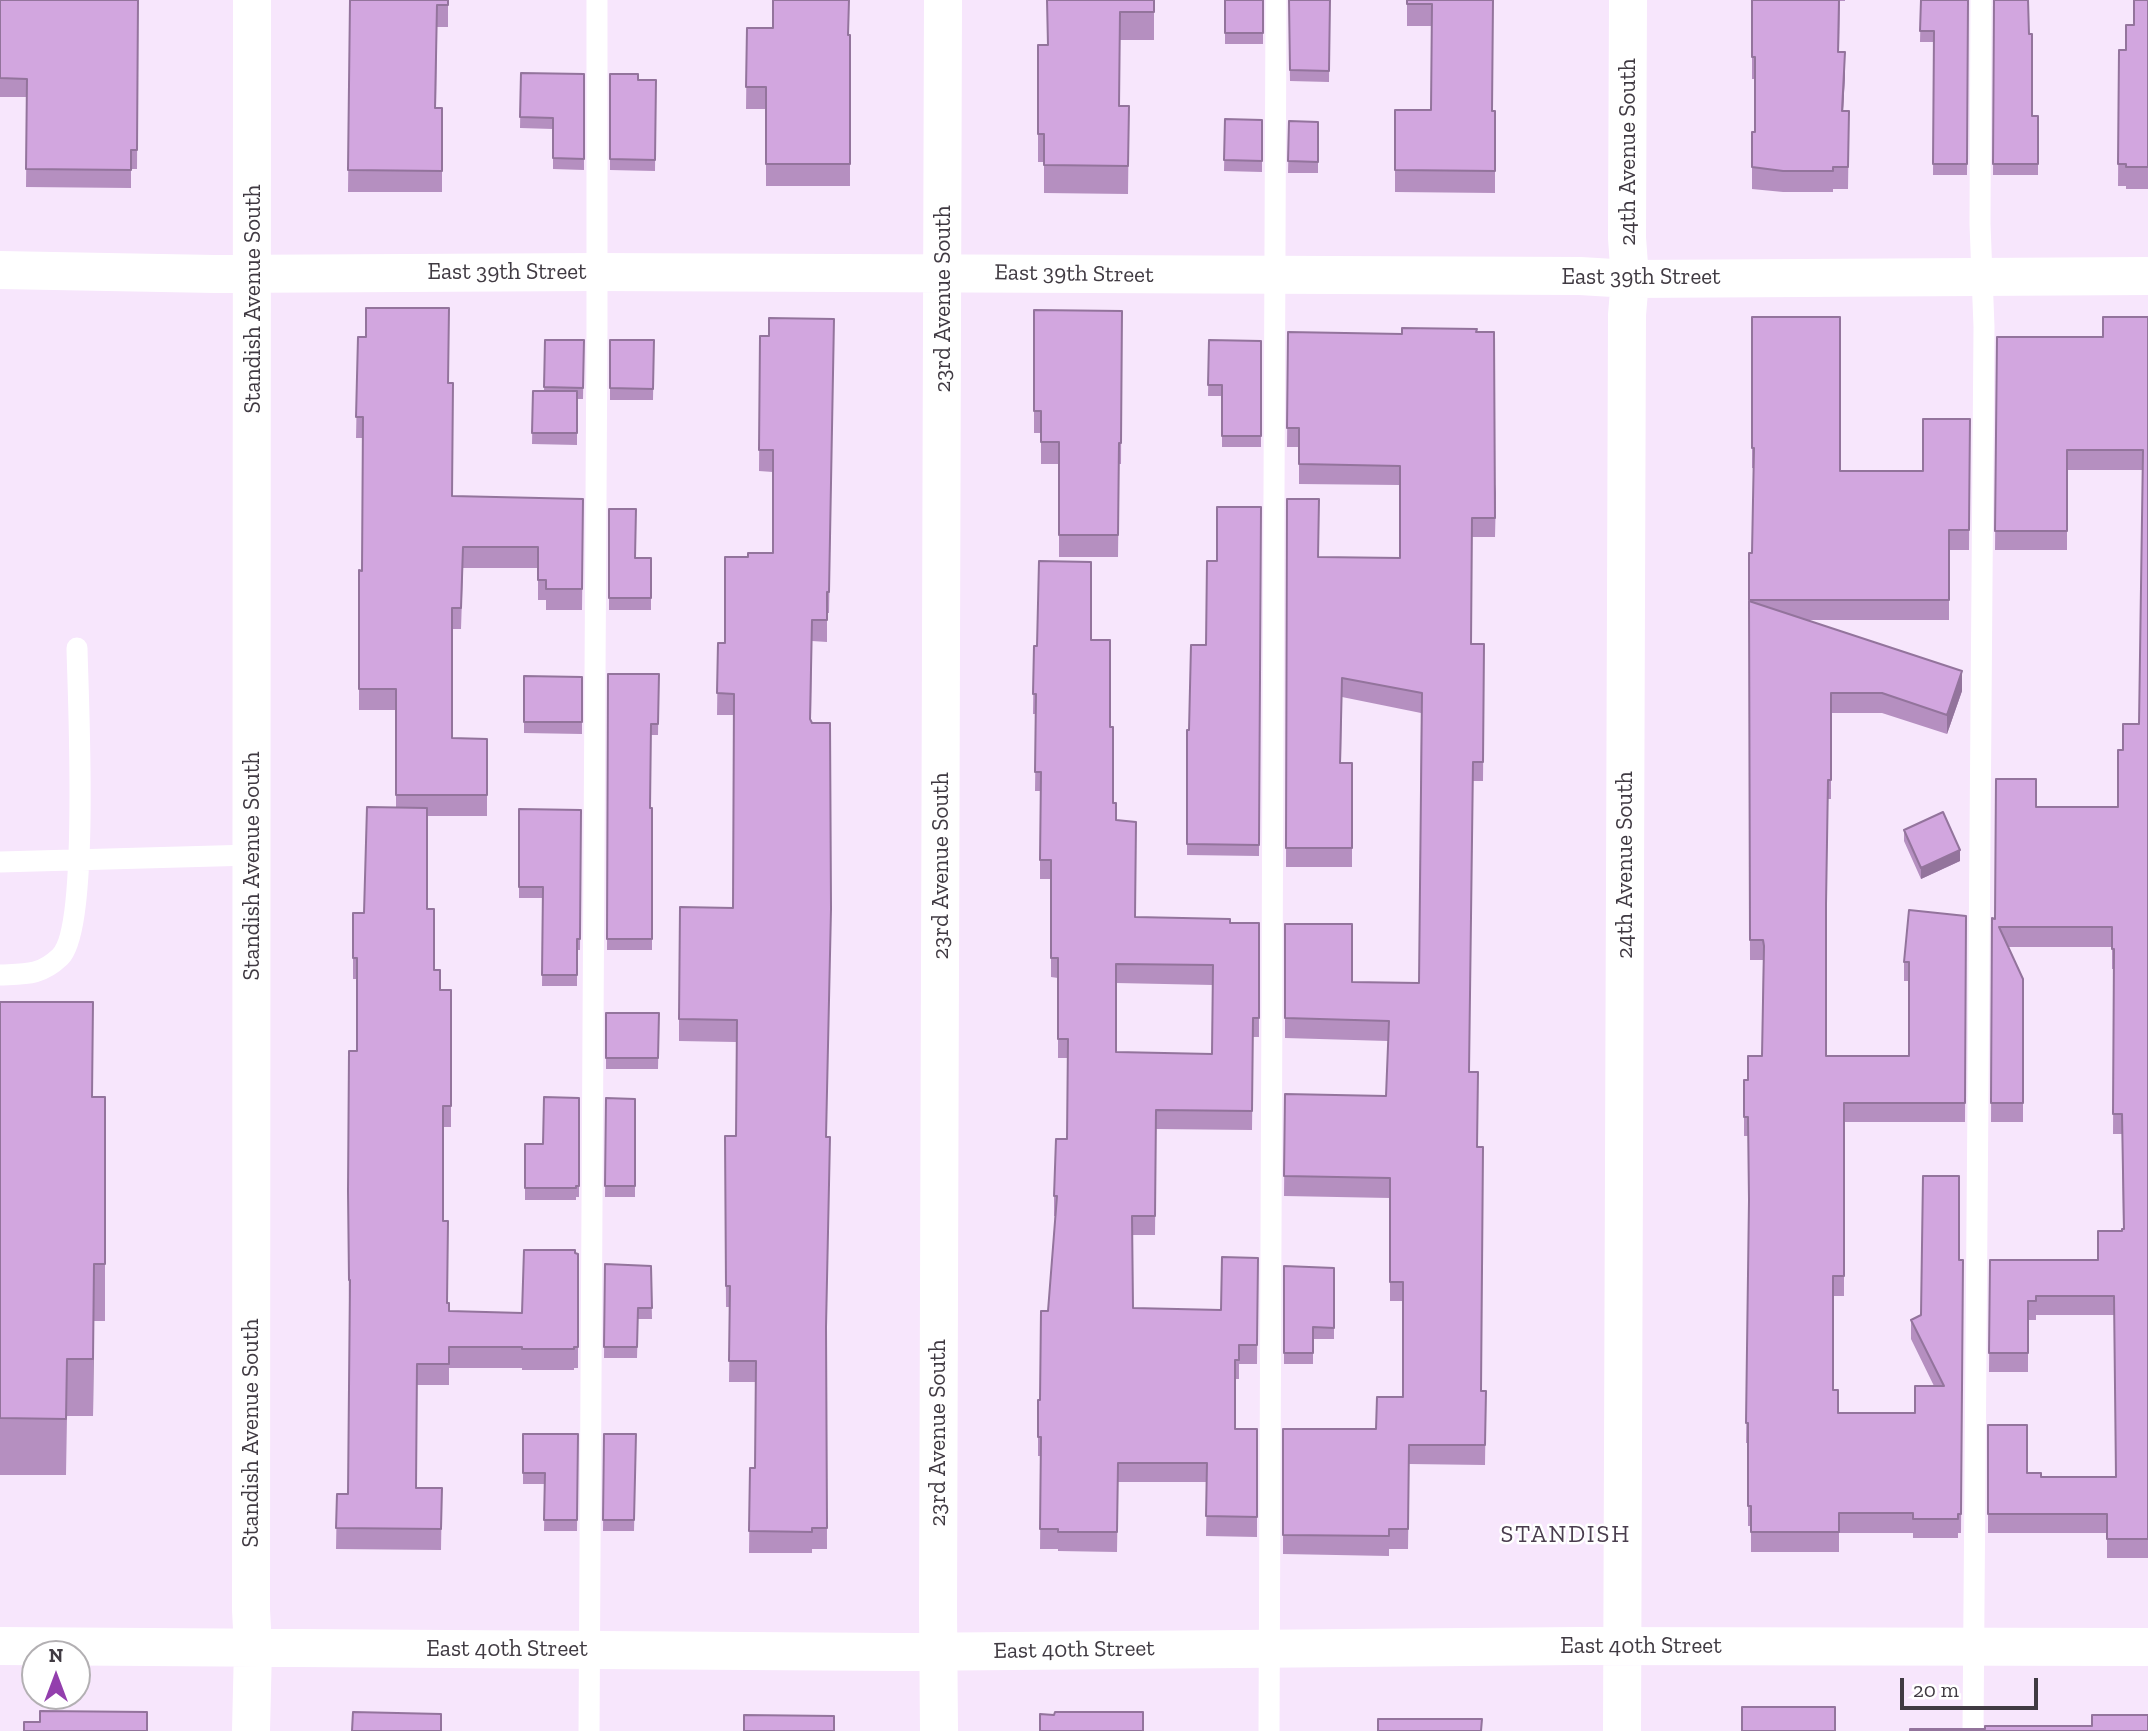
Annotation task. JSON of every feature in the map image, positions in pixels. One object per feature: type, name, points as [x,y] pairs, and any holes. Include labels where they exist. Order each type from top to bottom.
[{"type":"street","name":"Standish Avenue South","points":[[251,1731],[252,0]]},
{"type":"street","name":"23rd Avenue South","points":[[939,1731],[943,0]]},
{"type":"street","name":"24th Avenue South","points":[[1622,1731],[1627,329],[1630,279],[1627,238],[1628,0]]},
{"type":"street","name":"East 39th Street","points":[[0,270],[1580,276],[1630,279],[2148,276]]},
{"type":"street","name":"East 40th Street","points":[[0,1646],[938,1652],[1269,1648],[2148,1647]]},
{"type":"lane","points":[[589,1731],[597,0]]},
{"type":"lane","points":[[1269,1731],[1276,0]]},
{"type":"lane","points":[[1973,1731],[1984,341],[1980,224],[1981,0]]},
{"type":"lane","points":[[0,975],[37,973],[62,956],[73,927],[80,859],[78,648]]},
{"type":"lane","points":[[0,862],[252,855]]},
{"type":"building","points":[[0,0],[138,0],[137,150],[131,150],[131,170],[26,169],[27,79],[0,78]]},
{"type":"building","points":[[350,0],[448,0],[448,5],[437,5],[435,108],[442,108],[442,171],[348,170]]},
{"type":"building","points":[[773,0],[849,0],[850,164],[766,164],[766,87],[746,87],[747,28],[773,28]]},
{"type":"building","points":[[1047,0],[1154,0],[1154,12],[1120,12],[1119,106],[1129,106],[1128,166],[1044,165],[1044,134],[1038,134],[1038,45],[1048,45]]},
{"type":"building","points":[[1225,0],[1263,0],[1263,33],[1225,33]]},
{"type":"building","points":[[1289,0],[1330,0],[1329,71],[1290,70]]},
{"type":"building","points":[[1407,0],[1493,0],[1492,111],[1495,111],[1495,171],[1395,170],[1395,110],[1431,110],[1432,4],[1407,4]]},
{"type":"building","points":[[1752,0],[1839,0],[1838,52],[1845,52],[1842,111],[1849,111],[1848,167],[1833,167],[1833,171],[1783,171],[1752,167],[1755,57],[1752,57]]},
{"type":"building","points":[[1921,0],[1968,0],[1967,164],[1933,164],[1934,31],[1920,31]]},
{"type":"building","points":[[1994,0],[2028,0],[2029,34],[2032,34],[2032,116],[2038,116],[2038,164],[1993,164]]},
{"type":"building","points":[[2134,0],[2148,0],[2148,167],[2126,167],[2126,164],[2118,164],[2119,50],[2126,50],[2126,25],[2134,25]]},
{"type":"building","points":[[521,73],[584,74],[584,159],[553,158],[553,118],[520,117]]},
{"type":"building","points":[[610,74],[638,74],[638,80],[656,80],[655,160],[610,159]]},
{"type":"building","points":[[1225,119],[1262,120],[1262,161],[1224,160]]},
{"type":"building","points":[[1289,121],[1318,122],[1318,162],[1288,161]]},
{"type":"building","points":[[366,308],[449,308],[448,383],[453,383],[452,496],[583,499],[582,589],[546,589],[546,580],[538,580],[538,547],[463,547],[461,608],[452,608],[452,738],[487,739],[487,795],[396,795],[396,689],[359,689],[363,417],[356,417],[358,337],[366,337]]},
{"type":"building","points":[[1034,310],[1122,311],[1118,535],[1059,535],[1059,442],[1041,442],[1041,411],[1034,411]]},
{"type":"building","points":[[1752,317],[1840,317],[1840,471],[1923,471],[1923,419],[1970,419],[1969,530],[1949,530],[1949,600],[1749,600],[1754,448]]},
{"type":"building","points":[[2103,317],[2148,317],[2148,1539],[2107,1539],[2107,1514],[1988,1514],[1988,1425],[2027,1425],[2027,1473],[2041,1473],[2041,1477],[2116,1477],[2114,1296],[2036,1296],[2036,1301],[2028,1301],[2028,1353],[1989,1353],[1990,1260],[2098,1260],[2098,1231],[2124,1229],[2122,1114],[2113,1114],[2112,927],[1999,927],[2023,979],[2023,1103],[1991,1103],[1996,779],[2036,779],[2036,807],[2118,807],[2118,750],[2123,750],[2123,724],[2139,724],[2143,450],[2067,450],[2067,531],[1995,531],[1997,337],[2103,337]]},
{"type":"building","points":[[769,318],[834,319],[829,592],[827,620],[812,620],[810,719],[812,723],[830,723],[831,909],[826,1137],[830,1137],[826,1327],[827,1528],[812,1528],[812,1532],[749,1531],[750,1468],[755,1468],[756,1361],[729,1361],[730,1286],[726,1286],[725,1136],[736,1136],[737,1020],[679,1019],[680,907],[733,908],[734,694],[717,693],[718,643],[725,643],[725,557],[773,553],[773,450],[759,450],[760,336],[769,336]]},
{"type":"building","points":[[1402,328],[1477,329],[1476,332],[1494,332],[1495,518],[1472,518],[1471,644],[1484,644],[1483,762],[1473,762],[1469,1072],[1478,1072],[1477,1147],[1483,1147],[1481,1391],[1486,1391],[1485,1445],[1409,1445],[1408,1529],[1389,1529],[1389,1536],[1283,1535],[1283,1429],[1376,1429],[1377,1397],[1403,1397],[1403,1282],[1390,1282],[1390,1178],[1284,1176],[1285,1094],[1386,1096],[1389,1021],[1285,1018],[1285,924],[1352,924],[1352,982],[1419,983],[1422,693],[1342,678],[1340,763],[1352,763],[1352,848],[1286,848],[1287,499],[1319,499],[1318,557],[1400,558],[1400,466],[1299,464],[1299,428],[1287,428],[1288,332],[1402,334]]},
{"type":"building","points":[[545,340],[584,340],[583,388],[544,387]]},
{"type":"building","points":[[610,340],[654,340],[653,389],[610,388]]},
{"type":"building","points":[[1209,340],[1261,341],[1261,436],[1222,436],[1222,385],[1208,385]]},
{"type":"building","points":[[533,391],[577,391],[577,433],[532,433]]},
{"type":"building","points":[[1217,507],[1261,507],[1259,845],[1187,844],[1187,730],[1191,645],[1206,645],[1207,561],[1217,561]]},
{"type":"building","points":[[609,509],[636,509],[635,558],[651,558],[651,598],[609,598]]},
{"type":"building","points":[[1039,561],[1091,562],[1091,640],[1110,640],[1113,803],[1116,803],[1116,820],[1136,822],[1135,917],[1230,919],[1230,923],[1259,923],[1259,1018],[1253,1018],[1252,1111],[1156,1110],[1155,1216],[1132,1216],[1133,1308],[1221,1310],[1222,1257],[1258,1258],[1257,1345],[1239,1345],[1239,1360],[1235,1360],[1235,1429],[1257,1429],[1257,1517],[1206,1516],[1207,1463],[1118,1463],[1117,1532],[1058,1532],[1058,1529],[1040,1529],[1041,1437],[1038,1437],[1038,1400],[1041,1311],[1048,1311],[1057,1196],[1054,1196],[1056,1139],[1067,1139],[1068,1039],[1058,1039],[1058,958],[1051,958],[1051,860],[1040,860],[1041,772],[1035,772],[1036,694],[1033,694],[1034,646],[1037,646]],"holes":[[[1116,964],[1213,965],[1212,1054],[1116,1052]]]},
{"type":"building","points":[[1749,601],[1962,671],[1947,715],[1882,693],[1831,693],[1826,904],[1826,1056],[1909,1056],[1909,962],[1904,962],[1909,910],[1966,916],[1965,1103],[1844,1103],[1844,1276],[1833,1276],[1833,1390],[1838,1390],[1838,1413],[1915,1413],[1915,1386],[1944,1386],[1911,1320],[1921,1315],[1923,1176],[1959,1176],[1959,1260],[1963,1260],[1961,1514],[1958,1514],[1958,1519],[1913,1519],[1913,1513],[1839,1513],[1839,1532],[1751,1532],[1746,1423],[1748,1117],[1744,1117],[1744,1080],[1748,1080],[1748,1056],[1762,1056],[1764,946],[1763,940],[1750,940]]},
{"type":"building","points":[[608,674],[659,674],[658,724],[651,724],[652,939],[607,939]]},
{"type":"building","points":[[524,676],[582,677],[582,722],[524,722]]},
{"type":"building","points":[[367,807],[427,808],[427,909],[434,909],[434,970],[440,970],[440,990],[451,990],[451,1106],[443,1106],[443,1221],[448,1221],[449,1311],[522,1313],[524,1250],[575,1250],[578,1254],[578,1347],[449,1347],[449,1364],[417,1364],[416,1488],[442,1488],[441,1529],[336,1528],[337,1494],[348,1494],[349,1051],[357,1051],[357,958],[353,958],[353,913],[364,913]]},
{"type":"building","points":[[519,809],[581,810],[580,939],[577,939],[577,975],[542,975],[543,887],[519,887]]},
{"type":"building","points":[[1943,812],[1960,850],[1921,868],[1904,830]]},
{"type":"building","points":[[0,1002],[93,1002],[92,1097],[105,1097],[105,1264],[94,1264],[93,1359],[67,1359],[66,1419],[0,1418]]},
{"type":"building","points":[[606,1013],[659,1013],[658,1058],[606,1058]]},
{"type":"building","points":[[544,1097],[579,1098],[579,1186],[576,1188],[525,1188],[525,1144],[543,1144]]},
{"type":"building","points":[[606,1098],[635,1099],[635,1186],[605,1186]]},
{"type":"building","points":[[605,1264],[651,1266],[652,1308],[638,1308],[637,1347],[604,1347]]},
{"type":"building","points":[[1284,1266],[1334,1268],[1334,1328],[1313,1327],[1313,1353],[1284,1353]]},
{"type":"building","points":[[523,1434],[578,1434],[577,1520],[544,1520],[545,1473],[523,1473]]},
{"type":"building","points":[[604,1434],[636,1434],[634,1520],[603,1520]]},
{"type":"building","points":[[1742,1707],[1835,1707],[1835,1731],[1742,1731]]},
{"type":"building","points":[[40,1711],[147,1712],[147,1731],[24,1731],[24,1722],[40,1722]]},
{"type":"building","points":[[353,1712],[441,1714],[441,1731],[352,1731]]},
{"type":"building","points":[[1055,1712],[1143,1712],[1143,1731],[1040,1731],[1040,1714],[1054,1715]]},
{"type":"building","points":[[744,1715],[834,1716],[834,1731],[744,1731]]},
{"type":"building","points":[[2092,1715],[2148,1715],[2148,1731],[1910,1731],[1985,1729],[1985,1726],[2092,1726]]},
{"type":"building","points":[[1378,1719],[1482,1719],[1481,1731],[1378,1731]]},
{"type":"district","name":"STANDISH","points":[[1566,1535]]}]
